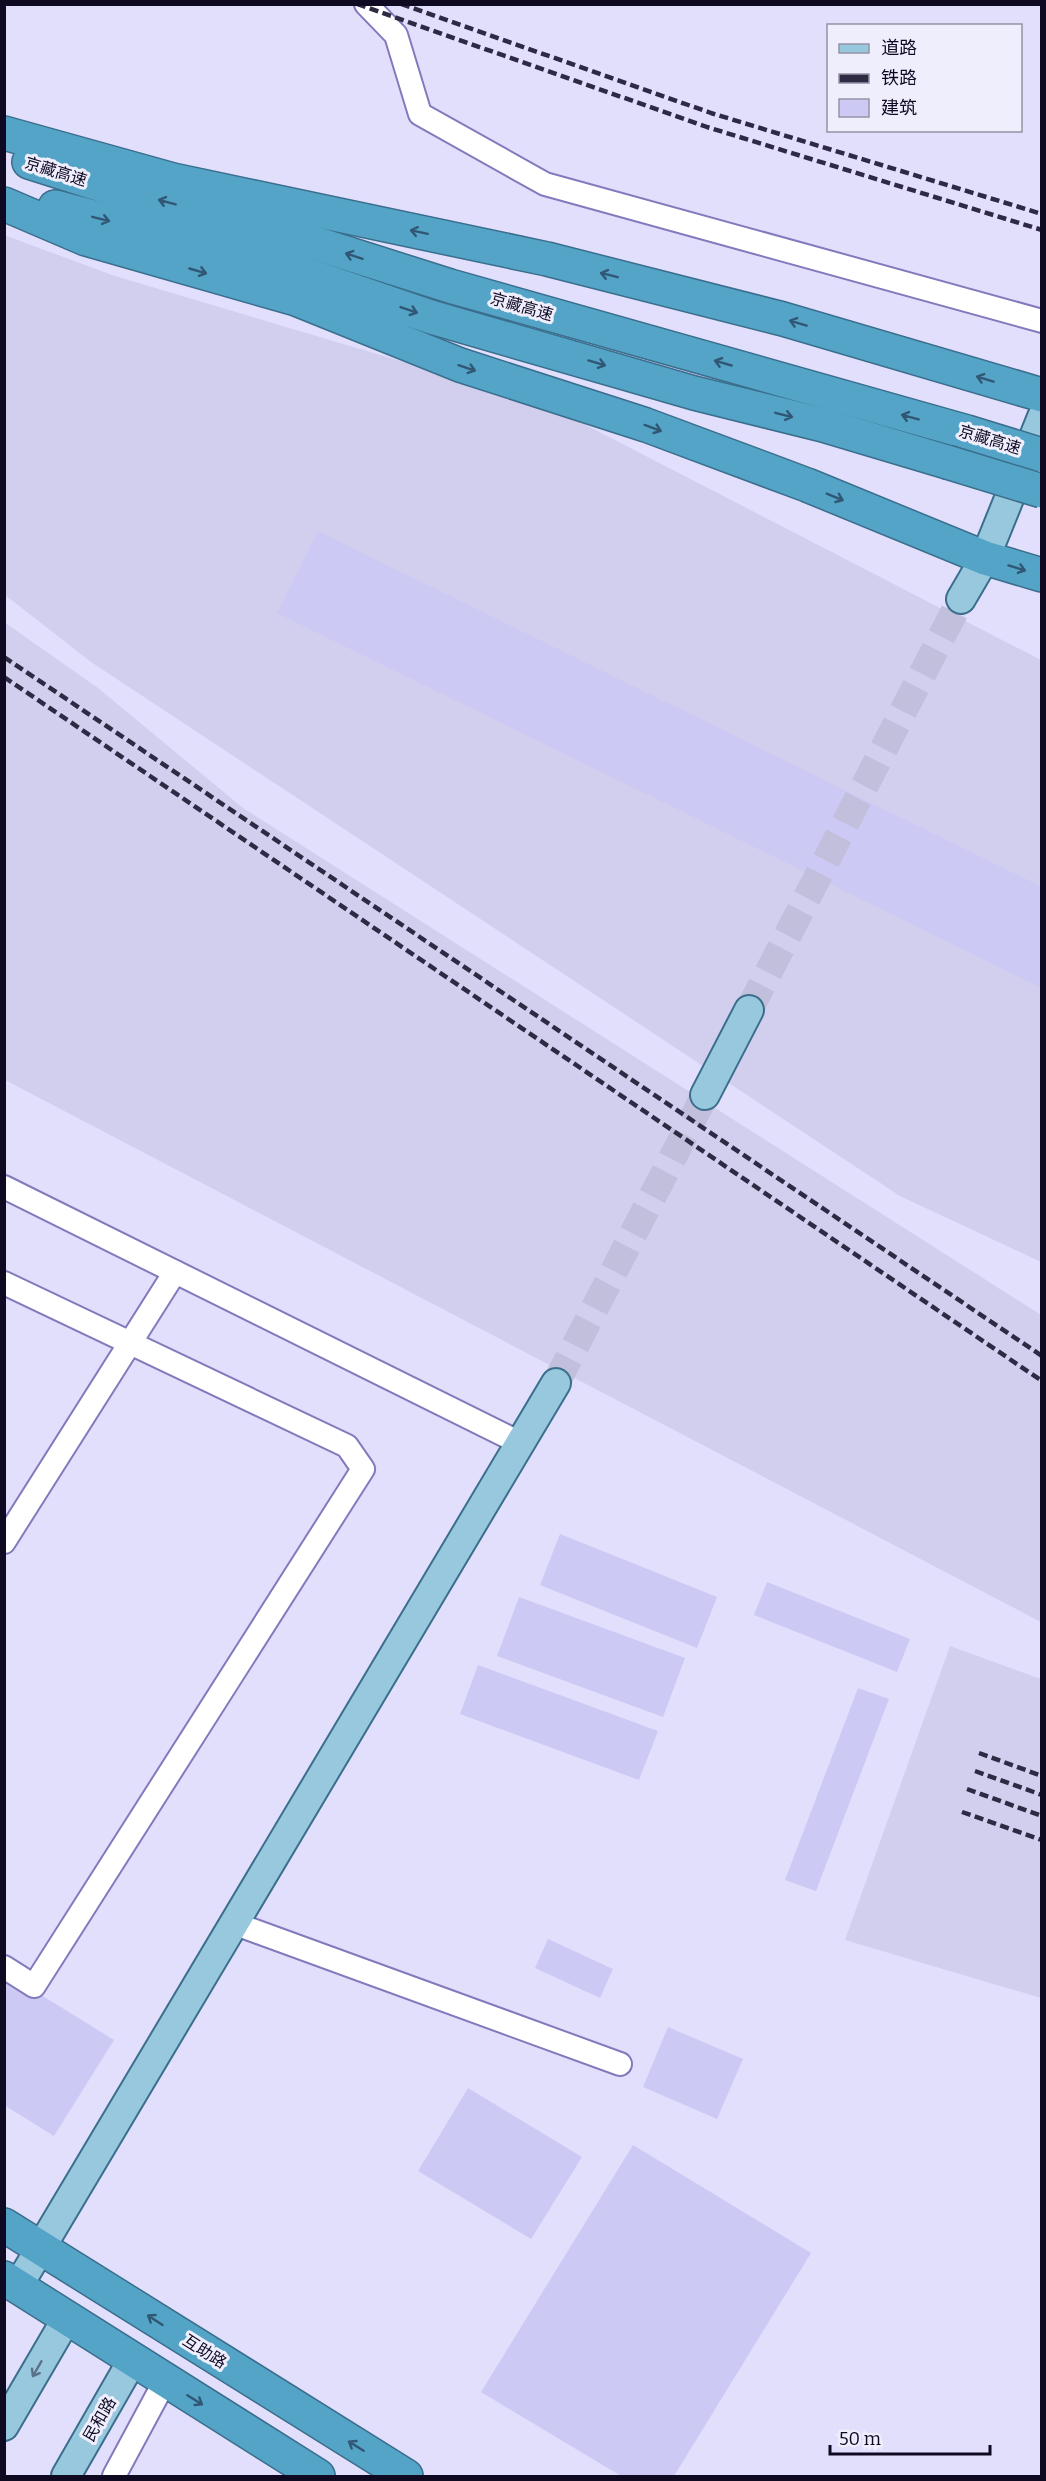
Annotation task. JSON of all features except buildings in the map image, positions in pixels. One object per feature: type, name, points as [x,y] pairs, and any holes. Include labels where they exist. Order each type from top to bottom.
[{"type":"highway","points":[[4,133],[173,180],[580,267],[783,319],[1041,395]]},
{"type":"highway","name":"京藏高速","points":[[4,155],[114,189],[286,234],[450,286],[1041,455]]},
{"type":"highway","name":"京藏高速","points":[[4,192],[278,265],[431,317],[694,393],[823,424],[1041,491]]},
{"type":"highway","points":[[4,204],[86,239],[296,299],[460,366],[656,429],[807,485],[985,558],[1041,575]]},
{"type":"highway","name":"互助路","points":[[4,2225],[406,2476]]},
{"type":"highway","points":[[11,2282],[132,2361],[318,2476]]},
{"type":"main road","points":[[961,599],[985,558],[1041,417]]},
{"type":"main road","points":[[705,1095],[749,1010]]},
{"type":"main road","points":[[11,2282],[40,2248],[556,1383]]},
{"type":"main road","points":[[4,2426],[66,2318]]},
{"type":"main road","name":"民和路","points":[[66,2476],[132,2361]]},
{"type":"street","points":[[366,4],[396,34],[420,114],[545,184],[1041,321]]},
{"type":"street","points":[[4,1187],[520,1443]]},
{"type":"street","points":[[4,1542],[175,1272]]},
{"type":"street","points":[[4,1283],[347,1446],[363,1469],[34,1986],[4,1967]]},
{"type":"street","points":[[233,1923],[620,2064]]},
{"type":"street","points":[[114,2476],[165,2381]]},
{"type":"shaded area","points":[[4,235],[115,276],[545,404],[1041,660],[1041,1262],[900,1196],[91,662],[5,595]]},
{"type":"shaded area","points":[[4,622],[98,688],[243,808],[1041,1315],[1041,1622],[5,1080]]},
{"type":"shaded area","points":[[950,1646],[1041,1679],[1041,1998],[845,1940]]},
{"type":"tunnel","points":[[749,1010],[961,599]]},
{"type":"tunnel","points":[[556,1383],[705,1095]]},
{"type":"railway","points":[[357,4],[707,127],[1042,230]]},
{"type":"railway","points":[[401,4],[711,113],[1042,214]]},
{"type":"railway","points":[[4,657],[1042,1356]]},
{"type":"railway","points":[[4,677],[1042,1381]]},
{"type":"railway","points":[[979,1753],[1042,1776]]},
{"type":"railway","points":[[975,1771],[1042,1795]]},
{"type":"railway","points":[[967,1789],[1042,1816]]},
{"type":"railway","points":[[962,1812],[1042,1840]]}]
